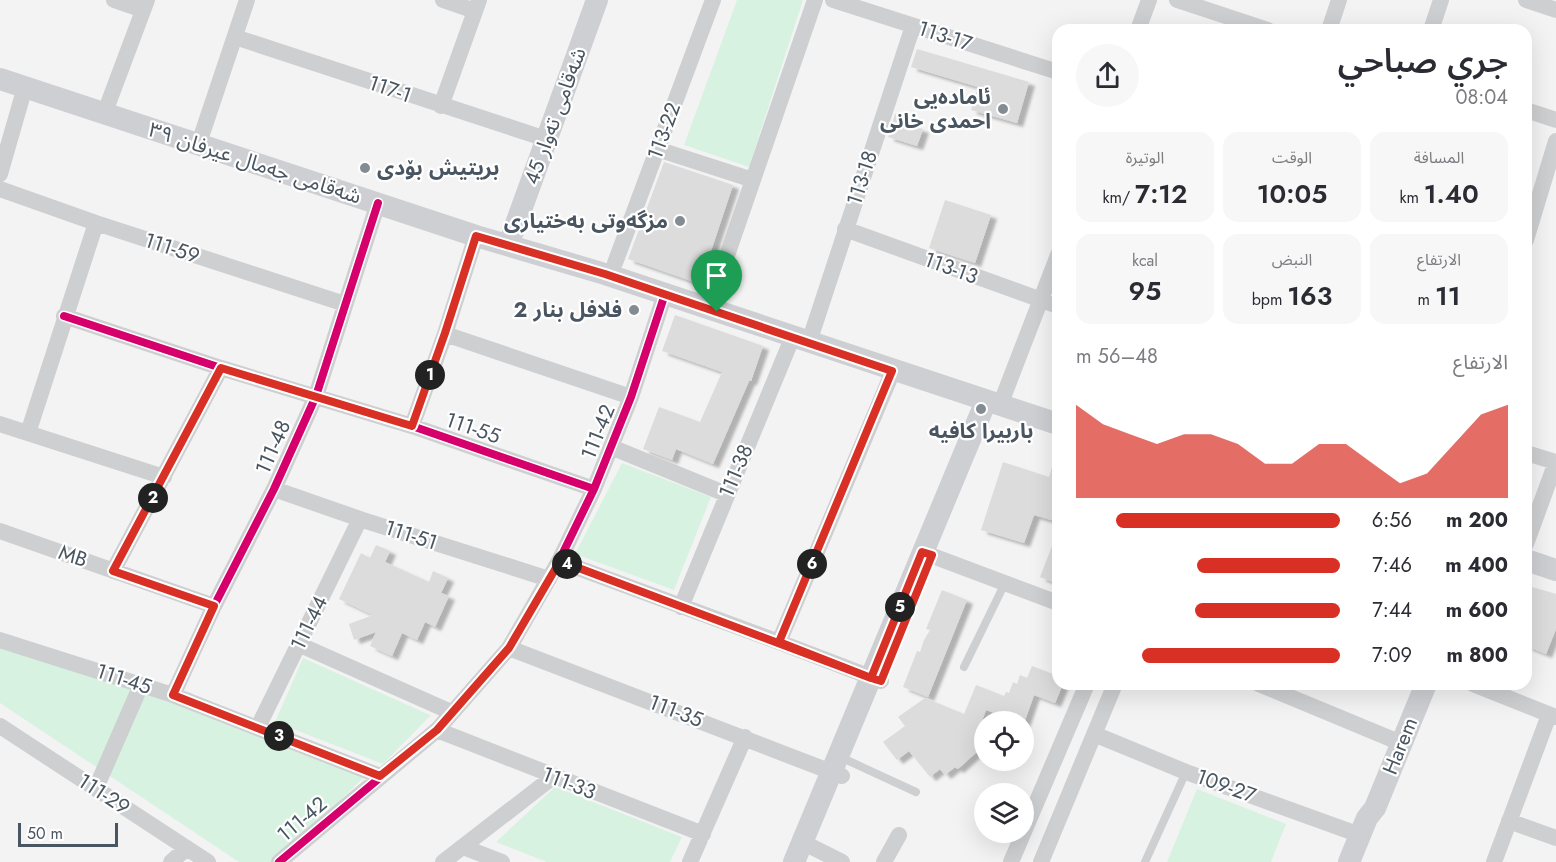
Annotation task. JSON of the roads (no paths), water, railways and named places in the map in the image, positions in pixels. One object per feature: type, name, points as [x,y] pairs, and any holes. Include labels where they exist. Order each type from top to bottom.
[{"type":"main road","name":"شەقامی تەوار 45","points":[[513,232],[597,0]]},
{"type":"main road","name":"شەقامی جەمال عیرفان ٣٩","points":[[0,71],[615,263],[713,296],[892,371],[996,400],[1052,411]]},
{"type":"main road","name":"شەقامی جەمال عیرفان ٣٩","points":[[0,79],[476,236],[665,294],[803,333],[1052,422]]},
{"type":"main road","points":[[809,854],[927,554],[996,400]]},
{"type":"main road","points":[[1532,562],[1556,570]]},
{"type":"main road","points":[[1532,577],[1556,585]]},
{"type":"main road","name":"Harem","points":[[1349,862],[1368,818],[1375,808],[1423,690]]},
{"type":"main road","points":[[795,862],[841,770]]},
{"type":"main road","name":"Harem","points":[[1360,862],[1375,821],[1375,808]]},
{"type":"street","points":[[108,104],[145,5],[114,0]]},
{"type":"street","points":[[202,134],[247,0]]},
{"type":"street","points":[[441,106],[477,5],[443,0]]},
{"type":"street","name":"113-22","points":[[615,263],[713,0]]},
{"type":"street","points":[[713,296],[815,0]]},
{"type":"street","name":"113-17","points":[[833,0],[1052,70]]},
{"type":"street","points":[[1140,24],[1149,0]]},
{"type":"street","points":[[1177,0],[1246,24]]},
{"type":"street","points":[[1331,24],[1339,0]]},
{"type":"street","points":[[1433,24],[1442,0]]},
{"type":"street","points":[[1526,0],[1556,10]]},
{"type":"street","name":"113-18","points":[[803,333],[845,230],[913,26]]},
{"type":"street","name":"117-1","points":[[235,37],[546,139]]},
{"type":"street","points":[[0,174],[25,87]]},
{"type":"street","points":[[1532,112],[1556,120]]},
{"type":"street","points":[[1532,215],[1556,141]]},
{"type":"street","points":[[657,149],[753,180]]},
{"type":"street","name":"111-59","points":[[0,189],[96,223],[345,304]]},
{"type":"street","name":"111-48","points":[[173,695],[214,606],[274,489],[316,396],[378,203]]},
{"type":"street","points":[[28,432],[96,223]]},
{"type":"street","name":"113-13","points":[[845,230],[1052,304]]},
{"type":"street","points":[[412,426],[476,236]]},
{"type":"street","points":[[996,400],[1052,271]]},
{"type":"street","name":"111-42","points":[[279,862],[437,730],[509,648],[560,561],[594,489],[631,397],[665,294]]},
{"type":"street","name":"111-55","points":[[64,316],[221,368],[412,426],[594,489]]},
{"type":"street","points":[[445,333],[631,397]]},
{"type":"street","name":"111-38","points":[[681,607],[726,494],[803,333]]},
{"type":"street","points":[[113,571],[221,368]]},
{"type":"street","points":[[779,642],[892,371]]},
{"type":"street","points":[[0,424],[164,477]]},
{"type":"street","points":[[612,447],[726,494]]},
{"type":"street","points":[[1532,455],[1556,462],[1532,528]]},
{"type":"street","name":"111-51","points":[[274,489],[549,579]]},
{"type":"street","name":"111-44","points":[[258,728],[360,519]]},
{"type":"street","name":"MB","points":[[0,531],[214,606]]},
{"type":"street","points":[[927,554],[1052,601]]},
{"type":"street","points":[[560,561],[876,679]]},
{"type":"street","name":"111-45","points":[[0,640],[173,695],[380,776]]},
{"type":"street","points":[[298,644],[451,712]]},
{"type":"street","name":"111-35","points":[[509,648],[745,737],[841,770]]},
{"type":"street","points":[[96,788],[141,685]]},
{"type":"street","points":[[1011,862],[1084,690]]},
{"type":"street","points":[[1041,862],[1112,690]]},
{"type":"street","points":[[1274,690],[1401,742]]},
{"type":"street","points":[[1488,690],[1553,716],[1494,862]]},
{"type":"street","name":"111-29","points":[[0,726],[208,862]]},
{"type":"street","name":"111-33","points":[[437,730],[702,834]]},
{"type":"street","name":"109-27","points":[[1094,734],[1186,772],[1360,835]]},
{"type":"street","points":[[690,862],[745,737]]},
{"type":"street","points":[[443,862],[553,777]]},
{"type":"street","points":[[1509,821],[1556,838]]},
{"type":"street","points":[[884,862],[899,835]]},
{"type":"street","points":[[463,847],[502,862]]},
{"type":"street","points":[[171,862],[187,848]]},
{"type":"street","points":[[809,854],[842,862]]},
{"type":"lane","points":[[964,667],[1005,582]]},
{"type":"lane","points":[[841,770],[916,792]]},
{"type":"lane","points":[[1145,862],[1186,772]]},
{"type":"place","name":"ئامادەیی احمدی خانی","points":[[1003,109]]},
{"type":"place","name":"بریتیش بۆدی","points":[[365,168]]},
{"type":"place","name":"مزگەوتی بەختیاری","points":[[680,221]]},
{"type":"place","name":"فلافل بنار 2","points":[[634,310]]},
{"type":"place","name":"باربيرا كافيه","points":[[981,409]]}]
